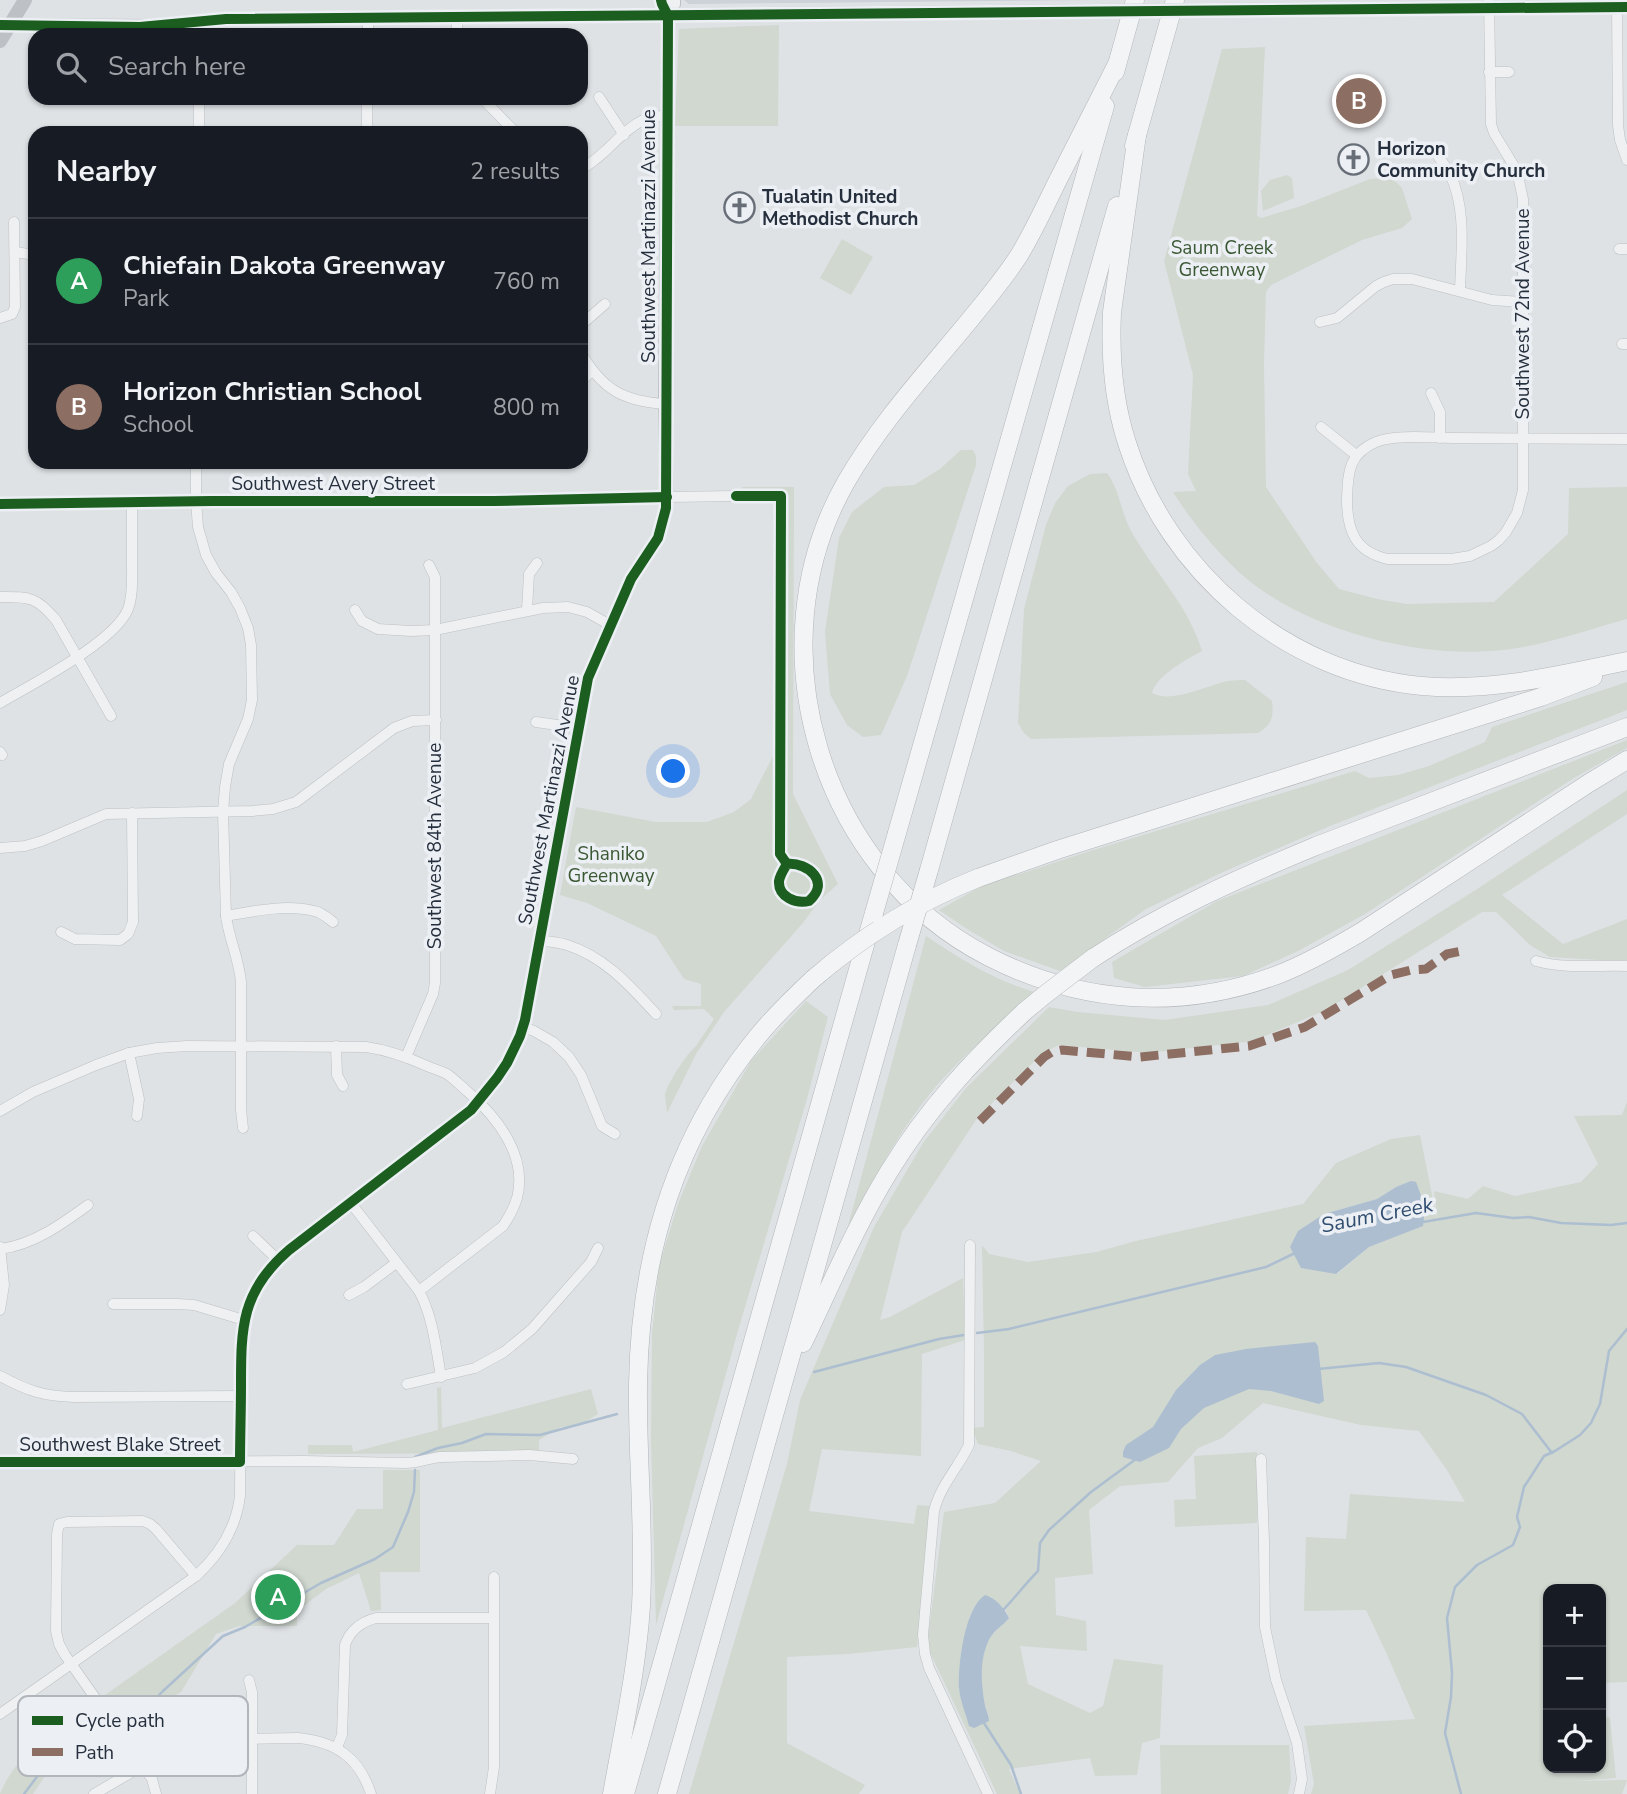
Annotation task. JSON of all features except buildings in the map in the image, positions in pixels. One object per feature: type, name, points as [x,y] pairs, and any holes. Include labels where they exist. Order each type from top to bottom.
[{"type":"highway","points":[[625,1794],[1135,0]]},
{"type":"highway","points":[[667,1794],[1175,0]]},
{"type":"highway","points":[[1117,64],[1036,225],[1017,257],[996,288],[880,429],[845,484],[820,545],[806,609],[804,666],[808,705],[816,743],[829,779],[843,810],[869,852],[902,892],[938,924],[971,947],[1009,967],[1040,979],[1099,995],[1162,998],[1194,996],[1251,984],[1322,954],[1361,932],[1627,760]]},
{"type":"highway","points":[[1137,135],[1113,302],[1111,338],[1115,388],[1119,414],[1141,480],[1160,518],[1200,572],[1242,612],[1289,643],[1337,665],[1388,680],[1447,687],[1507,685],[1627,662]]},
{"type":"highway","points":[[612,1794],[635,1667],[641,1606],[643,1550],[638,1387],[645,1287],[656,1236],[689,1144],[717,1093],[777,1013],[850,948],[891,920],[933,897],[978,878],[1070,846],[1541,697],[1627,662]]},
{"type":"highway","points":[[781,1389],[866,1212],[890,1170],[932,1109],[953,1084],[1025,1011],[1093,958],[1149,924],[1227,884],[1316,846],[1627,727]]},
{"type":"main road","points":[[0,41],[5,25],[25,0]]},
{"type":"main road","points":[[5,25],[199,28],[226,19],[1210,10],[1489,4],[1613,5]]},
{"type":"street","name":"Southwest Martinazzi Avenue","points":[[662,0],[668,16]]},
{"type":"street","name":"Southwest Martinazzi Avenue","points":[[26,1696],[196,1576],[213,1559],[232,1530],[239,1507],[241,1351],[244,1320],[263,1278],[278,1260],[349,1202],[471,1110],[507,1063],[523,1027],[588,678],[631,579],[658,538],[664,519],[667,497],[668,16],[674,0]]},
{"type":"street","name":"Southwest 72nd Avenue","points":[[1489,4],[1491,124],[1517,171],[1522,199],[1522,439]]},
{"type":"street","points":[[1613,5],[1618,125],[1627,160]]},
{"type":"street","points":[[457,16],[457,28]]},
{"type":"street","points":[[368,18],[368,28]]},
{"type":"street","points":[[1489,72],[1509,72]]},
{"type":"street","points":[[599,97],[624,135]]},
{"type":"street","points":[[199,105],[199,126]]},
{"type":"street","points":[[367,105],[367,126]]},
{"type":"street","points":[[489,105],[509,126]]},
{"type":"street","points":[[588,165],[647,118],[667,116]]},
{"type":"street","points":[[1438,156],[1449,173],[1458,197],[1461,230],[1460,291]]},
{"type":"street","points":[[0,318],[12,314],[15,307],[13,222]]},
{"type":"street","points":[[15,252],[28,254]]},
{"type":"street","points":[[1320,322],[1337,318],[1376,286],[1393,279],[1412,279],[1492,300],[1522,302]]},
{"type":"street","points":[[588,319],[605,304]]},
{"type":"street","points":[[588,364],[604,383],[619,394],[635,400],[666,404]]},
{"type":"street","points":[[588,374],[592,371]]},
{"type":"street","points":[[1431,393],[1440,412],[1440,438]]},
{"type":"street","points":[[1321,427],[1356,455]]},
{"type":"street","points":[[1522,439],[1521,502],[1512,524],[1491,546],[1460,558],[1388,559],[1373,554],[1361,545],[1352,532],[1347,514],[1350,467],[1356,455],[1378,441],[1440,438],[1627,439]]},
{"type":"street","points":[[196,469],[198,527],[206,555],[240,608],[251,645],[252,700],[248,719],[229,764],[223,812],[226,916],[240,968],[243,1128]]},
{"type":"street","name":"Southwest Avery Street","points":[[0,504],[494,501],[736,496]]},
{"type":"street","points":[[0,704],[78,656],[108,635],[121,621],[129,608],[132,590],[132,502]]},
{"type":"street","points":[[527,610],[528,574],[537,563]]},
{"type":"street","name":"Southwest 84th Avenue","points":[[406,1057],[433,994],[435,983],[435,576],[429,565]]},
{"type":"street","points":[[0,597],[36,600],[47,609],[78,656],[111,716]]},
{"type":"street","points":[[355,610],[362,621],[378,629],[411,631],[435,630],[527,610],[568,607],[587,612],[610,625]]},
{"type":"street","points":[[0,848],[25,846],[42,841],[106,814],[252,811],[296,802],[394,728],[412,721],[436,720]]},
{"type":"street","name":"Southwest Martinazzi Avenue","points":[[536,722],[579,728]]},
{"type":"street","points":[[61,932],[75,939],[120,940],[128,934],[133,922],[132,813]]},
{"type":"street","points":[[226,916],[258,910],[292,908],[317,911],[333,922]]},
{"type":"street","points":[[540,940],[565,945],[600,961],[625,981],[656,1014]]},
{"type":"street","points":[[1536,961],[1577,967],[1627,966]]},
{"type":"street","points":[[523,1027],[553,1042],[569,1058],[581,1075],[602,1126],[615,1134]]},
{"type":"street","points":[[336,1046],[337,1075],[343,1086]]},
{"type":"street","points":[[0,1111],[54,1083],[130,1052],[157,1048],[366,1047],[406,1057],[447,1074],[496,1119],[507,1136],[519,1175],[518,1195],[503,1226],[419,1291]]},
{"type":"street","points":[[130,1052],[139,1099],[137,1116]]},
{"type":"street","points":[[349,1202],[419,1291],[431,1320],[441,1377]]},
{"type":"street","points":[[0,1310],[4,1284],[0,1248],[16,1247],[29,1242],[88,1205]]},
{"type":"street","points":[[253,1236],[278,1260]]},
{"type":"street","points":[[970,1245],[969,1445],[938,1497],[934,1511],[923,1635],[929,1668],[988,1794]]},
{"type":"street","points":[[407,1384],[475,1368],[505,1352],[532,1329],[591,1262],[598,1248]]},
{"type":"street","points":[[349,1295],[396,1263]]},
{"type":"street","points":[[113,1304],[186,1304],[244,1320]]},
{"type":"street","points":[[0,1376],[20,1387],[47,1396],[241,1396]]},
{"type":"street","name":"Southwest Blake Street","points":[[0,1462],[362,1461],[377,1464],[416,1463],[441,1457],[530,1455],[573,1459]]},
{"type":"street","points":[[1261,1458],[1265,1628],[1276,1680],[1297,1743],[1302,1779],[1299,1794]]},
{"type":"street","points":[[94,1696],[59,1644],[56,1631],[59,1524],[143,1521],[156,1529],[196,1576]]},
{"type":"street","points":[[490,1794],[494,1768],[494,1577]]},
{"type":"street","points":[[337,1747],[342,1735],[345,1645],[348,1637],[360,1625],[376,1618],[494,1618]]},
{"type":"street","points":[[249,1680],[252,1692],[252,1794]]},
{"type":"street","name":"Southwest Martinazzi Avenue","points":[[0,1714],[18,1701]]},
{"type":"street","points":[[248,1738],[314,1739],[337,1747],[358,1766],[371,1794]]},
{"type":"street","points":[[94,1794],[126,1776]]},
{"type":"street","points":[[150,1776],[156,1794]]},
{"type":"shaded area","points":[[684,0],[1096,0],[689,4]]},
{"type":"green space","points":[[779,25],[778,126],[675,126],[679,29]]},
{"type":"green space","name":"Saum Creek Greenway","points":[[1265,47],[1257,216],[1261,218],[1301,206],[1370,179],[1392,178],[1402,188],[1412,219],[1402,228],[1362,240],[1271,285],[1266,292],[1266,487],[1317,563],[1339,589],[1407,604],[1494,602],[1568,534],[1569,488],[1627,487],[1627,619],[1543,643],[1492,651],[1427,649],[1359,635],[1295,610],[1241,574],[1204,535],[1173,492],[1196,491],[1188,474],[1193,375],[1164,261],[1222,49]]},
{"type":"green space","points":[[1287,175],[1292,178],[1294,198],[1263,211],[1261,191],[1270,180]]},
{"type":"green space","points":[[842,239],[873,257],[851,295],[820,278]]},
{"type":"green space","points":[[961,450],[973,450],[976,465],[907,676],[881,735],[863,737],[847,725],[830,694],[825,632],[839,538],[852,512],[884,487],[914,485],[940,469]]},
{"type":"green space","points":[[1107,473],[1130,529],[1188,618],[1202,651],[1166,674],[1152,693],[1160,696],[1180,695],[1228,681],[1245,680],[1272,701],[1271,720],[1258,733],[1031,739],[1018,723],[1024,609],[1046,525],[1055,503],[1068,486],[1090,474]]},
{"type":"green space","name":"Shaniko Greenway","points":[[742,487],[794,487],[793,794],[838,884],[820,900],[724,1012],[696,1054],[667,1113],[665,1095],[669,1084],[714,1019],[704,1009],[674,1010],[672,1006],[701,1006],[701,984],[684,979],[656,936],[587,903],[560,895],[576,807],[656,822],[707,822],[734,812],[751,799],[774,754],[775,503],[742,503]]},
{"type":"green space","points":[[1627,682],[1627,710],[1330,826],[1223,872],[1146,909],[1060,971],[1004,951],[939,910],[980,887],[1355,771],[1369,778],[1398,775],[1429,766],[1485,742],[1492,727]]},
{"type":"green space","points":[[1627,740],[1627,748],[1574,778],[1365,914],[1298,951],[1243,976],[1145,987],[1114,978],[1112,962],[1217,901]]},
{"type":"green space","points":[[1627,790],[1627,814],[1502,895],[1563,944],[1627,919],[1627,960],[1550,957],[1530,945],[1496,912],[1482,912],[1326,1010],[1253,1041],[1149,1053],[1059,1045],[1043,1053],[978,1117],[902,1232],[880,1320],[963,1278],[965,1340],[922,1354],[921,1456],[822,1449],[809,1511],[914,1524],[917,1505],[931,1506],[917,1647],[787,1657],[787,1743],[865,1785],[859,1794],[689,1794],[787,1464],[800,1400],[874,1227],[923,1143],[966,1088],[1049,1007],[1165,1020],[1268,1005],[1348,970]]},
{"type":"green space","points":[[926,936],[978,968],[1034,992],[960,1061],[924,1101],[889,1153],[848,1226]]},
{"type":"green space","points":[[806,1001],[828,1017],[807,1099],[739,1327],[656,1625],[651,1439],[652,1334],[659,1266],[678,1204],[702,1146],[751,1061]]},
{"type":"green space","points":[[1627,1102],[1627,1682],[1606,1683],[1606,1584],[1543,1584],[1543,1773],[1606,1773],[1606,1717],[1610,1718],[1616,1778],[1575,1781],[1627,1780],[1622,1794],[1311,1794],[1314,1784],[1304,1726],[1415,1719],[1366,1610],[1304,1611],[1306,1537],[1346,1539],[1350,1494],[1465,1502],[1447,1470],[1419,1431],[1361,1425],[1263,1403],[1222,1438],[1198,1448],[1168,1482],[1120,1486],[1089,1510],[1093,1574],[1055,1578],[1056,1615],[1086,1621],[1087,1651],[1020,1646],[1028,1684],[1090,1713],[1103,1706],[1114,1659],[1163,1665],[1160,1738],[1142,1743],[1137,1775],[1095,1776],[1090,1758],[1009,1769],[1020,1794],[997,1794],[927,1646],[944,1512],[995,1503],[1041,1461],[978,1444],[972,1428],[984,1427],[982,1245],[989,1254],[1028,1262],[1096,1252],[1303,1204],[1336,1163],[1391,1139],[1420,1135],[1438,1224],[1434,1191],[1468,1199],[1483,1186],[1515,1196],[1581,1182],[1598,1164],[1574,1116],[1622,1115]],"holes":[[[1396,1187],[1422,1226],[1369,1247],[1337,1274],[1324,1214],[1377,1199]],[[991,1597],[1005,1609],[1009,1618],[992,1635],[983,1657],[982,1687],[989,1716],[959,1691],[961,1653],[970,1616]]]},
{"type":"green space","points":[[441,1387],[442,1428],[591,1389],[598,1414],[579,1426],[561,1427],[539,1440],[539,1453],[308,1454],[308,1445],[352,1445],[353,1452],[438,1430],[437,1388]]},
{"type":"green space","points":[[1257,1452],[1257,1523],[1175,1527],[1174,1500],[1196,1499],[1194,1456]]},
{"type":"green space","points":[[383,1470],[420,1470],[420,1572],[380,1572],[381,1610],[371,1611],[359,1573],[326,1589],[297,1611],[297,1626],[239,1626],[216,1634],[181,1692],[174,1696],[105,1695],[235,1603],[298,1544],[334,1545],[357,1509],[383,1509]]},
{"type":"green space","points":[[1160,1745],[1289,1745],[1291,1781],[1288,1794],[1161,1794]]},
{"type":"green space","points":[[18,1764],[18,1776],[45,1776],[33,1794],[0,1794]]},
{"type":"water","points":[[1411,1181],[1416,1182],[1422,1198],[1423,1226],[1369,1247],[1336,1274],[1301,1268],[1290,1247],[1298,1231],[1324,1214],[1377,1199]]},
{"type":"water","points":[[1315,1342],[1318,1346],[1324,1401],[1319,1404],[1271,1391],[1249,1389],[1204,1408],[1181,1429],[1169,1448],[1140,1462],[1123,1457],[1126,1445],[1153,1427],[1176,1390],[1200,1365],[1215,1355]]},
{"type":"water","points":[[985,1595],[993,1598],[1009,1618],[992,1635],[986,1646],[982,1679],[989,1721],[974,1728],[969,1726],[961,1698],[960,1666],[967,1625],[978,1602]]},
{"type":"waterway","name":"Saum Creek","points":[[1423,1222],[1476,1213],[1513,1218],[1529,1217],[1561,1223],[1627,1223]]},
{"type":"waterway","name":"Saum Creek","points":[[977,1333],[1009,1329],[1266,1267],[1295,1253]]},
{"type":"waterway","name":"Saum Creek","points":[[1461,1794],[1445,1733],[1452,1673],[1447,1618],[1455,1587],[1477,1565],[1513,1545],[1520,1527],[1517,1517],[1524,1487],[1544,1456],[1580,1435],[1591,1423],[1600,1404],[1609,1351],[1627,1329]]},
{"type":"waterway","name":"Saum Creek","points":[[814,1372],[939,1339],[964,1335]]},
{"type":"waterway","points":[[1318,1369],[1379,1363],[1406,1367],[1486,1395],[1522,1414],[1552,1453]]},
{"type":"waterway","name":"Saum Creek","points":[[415,1457],[486,1434],[540,1435],[617,1414]]},
{"type":"waterway","points":[[1002,1611],[1038,1571],[1040,1543],[1049,1530],[1091,1492],[1136,1459]]},
{"type":"waterway","name":"Saum Creek","points":[[158,1696],[223,1636],[245,1627],[321,1583],[375,1559],[393,1547],[414,1492],[415,1470]]},
{"type":"waterway","points":[[984,1723],[1011,1765],[1021,1794]]},
{"type":"waterway","name":"Saum Creek","points":[[24,1794],[38,1776]]},
{"type":"marked path","points":[[980,1121],[1052,1052],[1062,1050],[1140,1057],[1249,1046],[1305,1027],[1391,975],[1426,969],[1447,954],[1467,950]]},
{"type":"cycle path","points":[[0,1462],[240,1462],[244,1328],[247,1312],[261,1280],[289,1250],[471,1110],[507,1063],[520,1036],[588,678],[631,579],[658,538],[666,508],[668,16],[661,0]]},
{"type":"cycle path","points":[[0,25],[140,27],[226,19],[1627,7]]},
{"type":"cycle path","points":[[736,496],[781,496],[780,854],[787,864],[781,874],[779,887],[789,898],[809,901],[818,887],[817,880],[802,866],[787,864]]},
{"type":"cycle path","points":[[0,504],[494,501],[667,497]]},
{"type":"place","name":"Horizon Christian School","points":[[1359,101]]},
{"type":"place","name":"Horizon Community Church","points":[[1354,160]]},
{"type":"place","name":"Tualatin United Methodist Church","points":[[739,208]]},
{"type":"place","name":"Chiefain Dakota Greenway","points":[[278,1597]]}]
